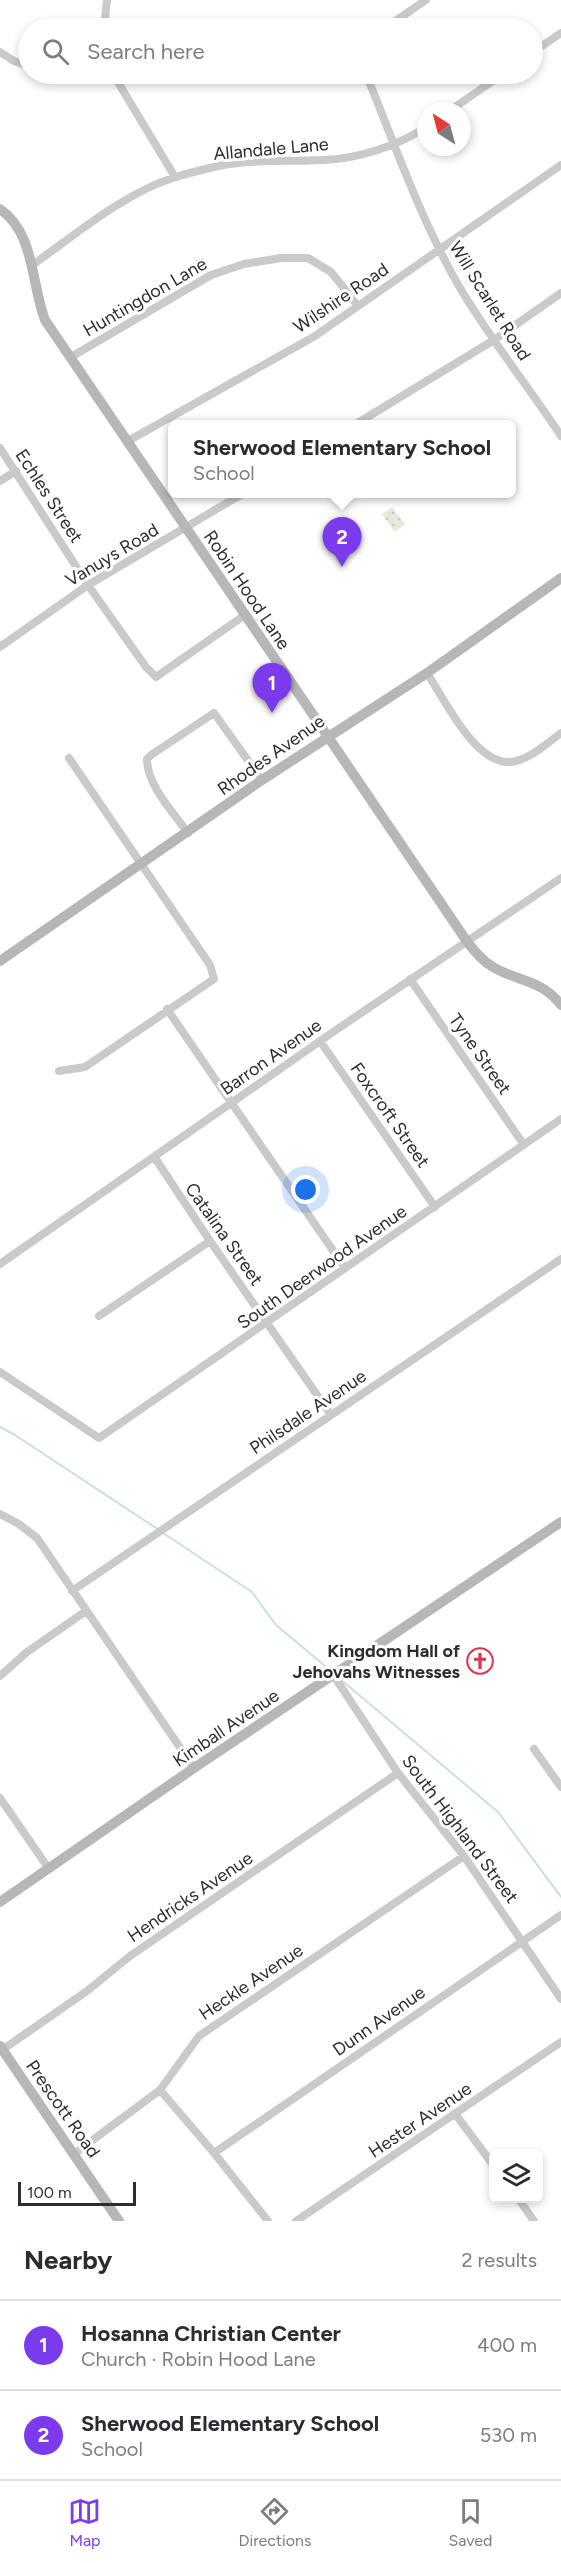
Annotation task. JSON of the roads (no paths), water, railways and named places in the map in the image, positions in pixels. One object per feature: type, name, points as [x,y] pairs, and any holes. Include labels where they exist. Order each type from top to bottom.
[{"type":"main road","name":"Robin Hood Lane","points":[[0,209],[15,224],[26,243],[38,302],[45,320],[466,940],[492,967],[545,988],[561,1005]]},
{"type":"main road","name":"Rhodes Avenue","points":[[0,960],[189,833],[327,736],[427,672],[561,578]]},
{"type":"main road","name":"Kimball Avenue","points":[[0,1902],[561,1522]]},
{"type":"main road","name":"Prescott Road","points":[[1,2048],[119,2221]]},
{"type":"street","points":[[105,18],[107,0]]},
{"type":"street","points":[[400,18],[426,0]]},
{"type":"street","points":[[543,45],[561,33]]},
{"type":"street","points":[[0,52],[18,62]]},
{"type":"street","points":[[120,84],[175,177]]},
{"type":"street","name":"Will Scarlet Road","points":[[370,84],[440,250],[461,289],[494,340],[558,424],[561,436]]},
{"type":"street","points":[[462,102],[488,84]]},
{"type":"street","name":"Allandale Lane","points":[[31,266],[117,205],[146,189],[175,177],[225,165],[278,160],[324,160],[359,155],[394,143],[417,132]]},
{"type":"street","name":"Wilshire Road","points":[[128,441],[315,336],[561,165]]},
{"type":"street","name":"Huntingdon Lane","points":[[71,357],[211,275],[244,264],[281,258],[308,258],[332,272],[358,306]]},
{"type":"street","points":[[363,420],[494,340],[561,293]]},
{"type":"street","name":"Echles Street","points":[[0,448],[88,585],[156,677],[245,615]]},
{"type":"street","points":[[0,482],[16,471]]},
{"type":"street","name":"Vanuys Road","points":[[0,647],[88,585],[235,498]]},
{"type":"street","points":[[427,672],[472,742],[489,758],[509,763],[529,755],[561,733]]},
{"type":"street","points":[[189,833],[158,792],[147,765],[147,759],[151,755],[214,713],[262,780]]},
{"type":"street","points":[[59,1071],[85,1067],[214,979],[210,965],[69,758]]},
{"type":"street","name":"Barron Avenue","points":[[3,1262],[466,940],[561,878]]},
{"type":"street","name":"Tyne Street","points":[[410,979],[524,1145]]},
{"type":"street","points":[[168,1009],[345,1268]]},
{"type":"street","name":"Foxcroft Street","points":[[320,1041],[435,1207]]},
{"type":"street","name":"South Deerwood Avenue","points":[[0,1372],[99,1438],[561,1119]]},
{"type":"street","name":"Catalina Street","points":[[155,1158],[331,1415]]},
{"type":"street","points":[[99,1316],[210,1241]]},
{"type":"street","points":[[0,1252],[3,1262]]},
{"type":"street","name":"Philsdale Avenue","points":[[72,1591],[561,1259]]},
{"type":"street","points":[[0,1514],[20,1524],[37,1538],[195,1768]]},
{"type":"street","points":[[0,1676],[27,1652],[86,1611]]},
{"type":"street","name":"South Highland Street","points":[[334,1676],[398,1773],[464,1856],[561,1999]]},
{"type":"street","points":[[534,1749],[561,1787]]},
{"type":"street","name":"Hendricks Avenue","points":[[1,2048],[87,1991],[130,1956],[398,1773]]},
{"type":"street","points":[[0,1798],[50,1869]]},
{"type":"street","name":"Heckle Avenue","points":[[74,2154],[160,2090],[199,2036],[464,1856]]},
{"type":"street","name":"Dunn Avenue","points":[[214,2153],[561,1916]]},
{"type":"street","name":"Hester Avenue","points":[[296,2221],[561,2043]]},
{"type":"street","points":[[160,2090],[268,2221]]},
{"type":"street","points":[[456,2115],[489,2159]]},
{"type":"street","points":[[520,2203],[531,2220]]},
{"type":"waterway","points":[[0,1427],[159,1530]]},
{"type":"waterway","points":[[163,1533],[252,1592],[276,1625],[331,1671]]},
{"type":"waterway","points":[[340,1679],[498,1812],[561,1897]]},
{"type":"place","name":"Sherwood Elementary School","points":[[342,567]]},
{"type":"place","name":"Hosanna Christian Center","points":[[272,713]]},
{"type":"place","name":"Kingdom Hall of Jehovahs Witnesses","points":[[480,1661]]}]
